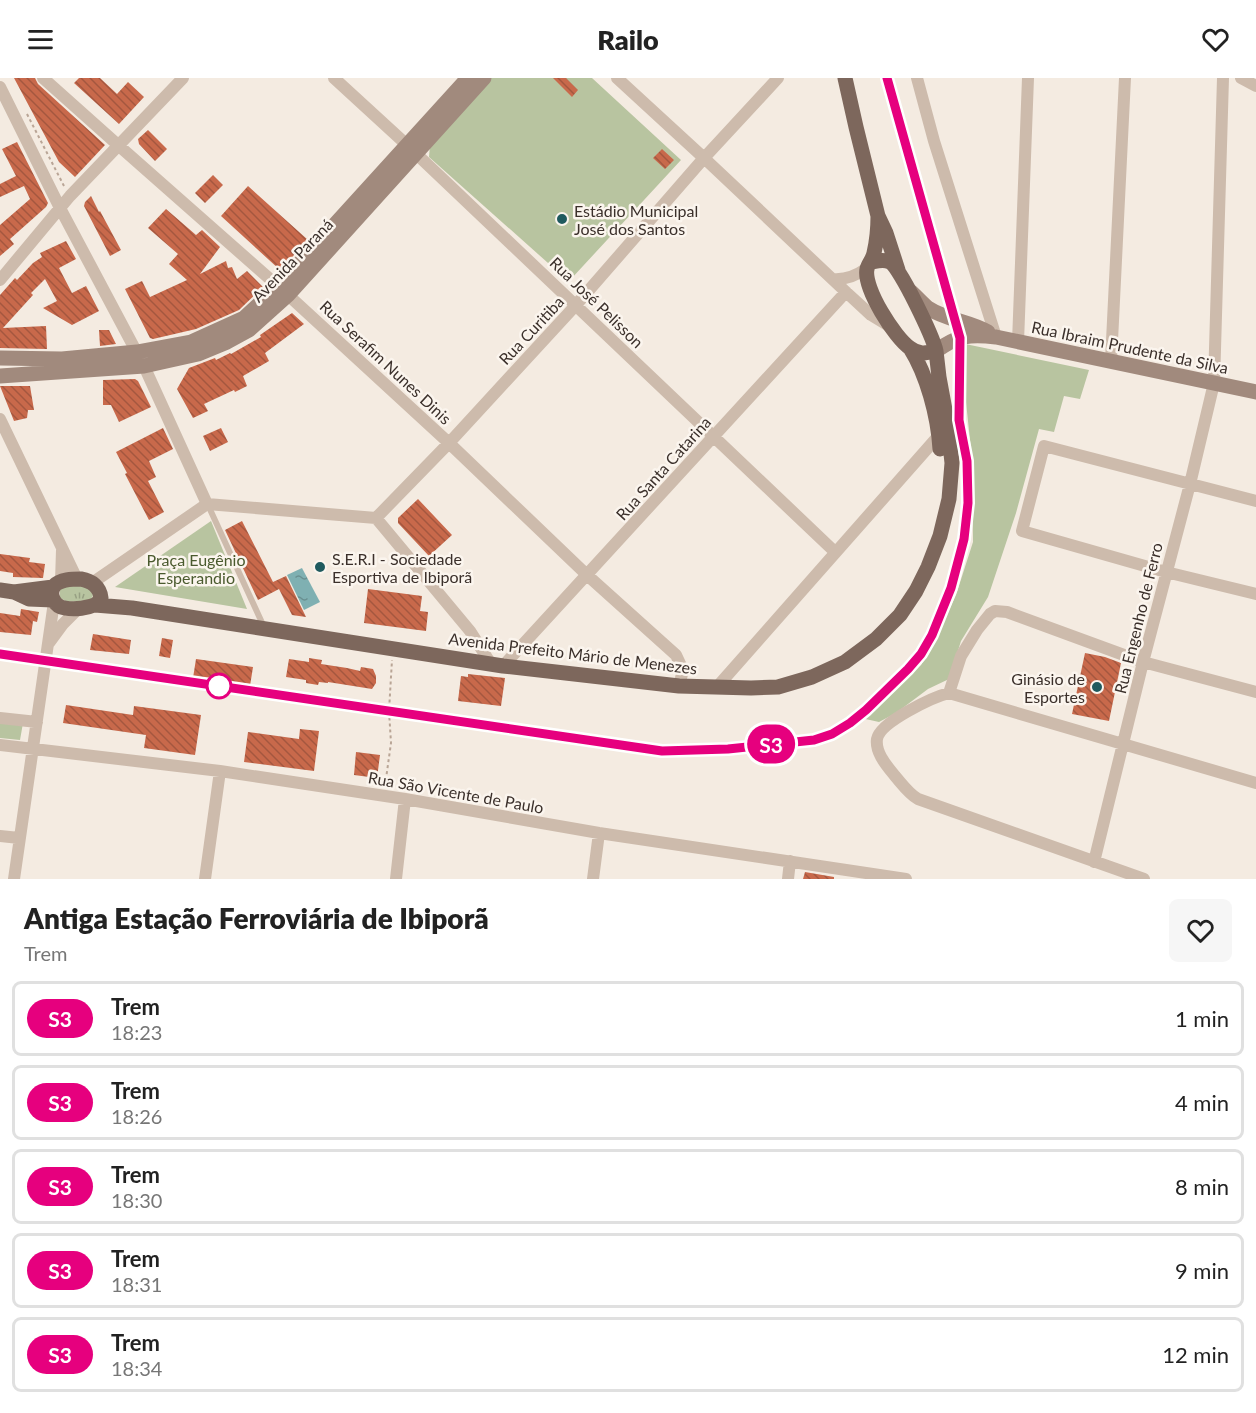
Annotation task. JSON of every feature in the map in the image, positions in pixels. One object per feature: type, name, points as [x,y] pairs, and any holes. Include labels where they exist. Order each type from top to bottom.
[{"type":"main road","name":"Avenida Paraná","points":[[412,149],[468,78]]},
{"type":"main road","name":"Avenida Paraná","points":[[0,376],[63,365],[198,354],[249,330],[412,149],[484,78]]},
{"type":"main road","points":[[845,78],[878,216],[898,270]]},
{"type":"main road","points":[[869,265],[877,236],[878,216]]},
{"type":"main road","points":[[869,265],[881,260],[889,261],[898,270]]},
{"type":"main road","name":"Avenida Prefeito Mário de Menezes","points":[[96,594],[132,608],[497,665],[679,686],[778,687],[812,677],[845,662],[876,639],[900,615],[928,567],[940,536],[949,499],[952,463],[944,431],[918,361],[873,298],[867,281],[869,265]]},
{"type":"main road","name":"Avenida Prefeito Mário de Menezes","points":[[898,270],[923,319],[936,351],[944,431]]},
{"type":"main road","name":"Rua Ibraim Prudente da Silva","points":[[907,289],[928,308],[977,326],[996,337]]},
{"type":"main road","name":"Rua Ibraim Prudente da Silva","points":[[936,351],[946,344],[974,334],[1256,392]]},
{"type":"main road","points":[[910,348],[926,354],[936,351]]},
{"type":"main road","name":"Avenida Paraná","points":[[0,358],[63,365]]},
{"type":"main road","points":[[7,590],[56,593],[77,579],[87,580],[96,594],[79,608],[64,608],[59,606],[56,593]]},
{"type":"street","name":"Rua Serafim Nunes Dinis","points":[[43,78],[284,290],[587,575],[676,655],[683,670],[679,686]]},
{"type":"street","points":[[0,280],[60,208],[183,78]]},
{"type":"street","name":"Rua José Pelisson","points":[[334,78],[412,149],[835,552]]},
{"type":"street","points":[[617,78],[871,315],[894,330]]},
{"type":"street","name":"Rua Curitiba","points":[[376,518],[449,443],[576,305],[704,158],[778,78]]},
{"type":"street","points":[[917,78],[934,141],[996,337]]},
{"type":"street","points":[[1018,342],[1028,78]]},
{"type":"street","points":[[1111,361],[1125,78]]},
{"type":"street","name":"Rua Engenho de Ferro","points":[[1094,862],[1214,383],[1223,78]]},
{"type":"street","points":[[1241,78],[1256,86]]},
{"type":"street","points":[[0,87],[60,208],[140,359],[207,504]]},
{"type":"street","points":[[833,279],[849,278],[859,274],[869,265]]},
{"type":"street","name":"Rua Santa Catarina","points":[[497,665],[587,575],[846,292]]},
{"type":"street","points":[[0,419],[77,579]]},
{"type":"street","points":[[717,687],[944,431]]},
{"type":"street","points":[[1256,501],[1044,446],[1022,531],[1166,572],[1256,594]]},
{"type":"street","points":[[96,594],[207,504],[376,518],[497,665]]},
{"type":"street","points":[[14,879],[62,548]]},
{"type":"street","points":[[47,646],[63,624],[79,608]]},
{"type":"street","points":[[950,693],[961,656],[977,630],[995,611],[1008,612],[1143,662],[1256,692]]},
{"type":"street","points":[[1144,879],[914,797],[882,758],[877,742],[879,734],[885,727],[928,700],[950,693],[1256,783]]},
{"type":"street","points":[[0,718],[37,722]]},
{"type":"street","name":"Rua São Vicente de Paulo","points":[[0,745],[220,771],[405,799],[599,833],[906,879]]},
{"type":"street","points":[[205,879],[220,771]]},
{"type":"street","points":[[396,879],[405,799]]},
{"type":"street","points":[[593,879],[599,833]]},
{"type":"street","points":[[0,836],[19,838]]},
{"type":"street","points":[[788,879],[790,861]]},
{"type":"lane","points":[[207,504],[266,630]]},
{"type":"path","points":[[24,108],[64,186]]},
{"type":"path","points":[[384,796],[391,743],[389,711],[393,648]]},
{"type":"green space","name":"Estádio Municipal José dos Santos","points":[[491,78],[592,78],[681,160],[571,279],[566,279],[429,157],[430,145]]},
{"type":"green space","points":[[951,341],[1089,370],[1080,399],[1064,396],[1054,432],[1039,429],[1016,513],[988,597],[961,641],[949,679],[928,689],[896,713],[879,722],[861,718],[921,665],[956,595],[973,542],[972,459],[966,402]]},
{"type":"green space","name":"Praça Eugênio Esperandio","points":[[211,521],[247,609],[115,587]]},
{"type":"green space","points":[[66,585],[89,586],[93,595],[91,600],[68,602],[60,598],[60,590]]},
{"type":"green space","points":[[0,721],[23,723],[20,740],[0,738]]},
{"type":"water","points":[[302,568],[320,602],[304,610],[287,575]]},
{"type":"building","points":[[14,78],[35,78],[38,84],[105,145],[75,177],[59,162]]},
{"type":"building","points":[[79,78],[100,78],[117,94],[128,82],[144,97],[119,124],[74,83]]},
{"type":"building","points":[[553,78],[566,78],[578,90],[572,97]]},
{"type":"building","points":[[148,130],[167,149],[155,161],[139,144],[138,139]]},
{"type":"building","points":[[17,142],[48,203],[10,239],[14,244],[0,256],[0,225],[30,199],[24,186],[0,197],[0,184],[16,176],[2,149]]},
{"type":"building","points":[[662,149],[674,160],[665,169],[653,158]]},
{"type":"building","points":[[213,175],[223,185],[205,203],[195,193]]},
{"type":"building","points":[[248,186],[308,240],[280,270],[221,216]]},
{"type":"building","points":[[91,196],[121,250],[110,256],[84,206]]},
{"type":"building","points":[[166,209],[196,235],[202,230],[220,247],[200,274],[226,261],[228,268],[232,267],[237,279],[247,271],[263,287],[239,310],[196,329],[153,339],[150,338],[125,289],[142,281],[150,297],[187,280],[169,264],[178,254],[148,228]]},
{"type":"building","points":[[66,241],[76,259],[59,268],[72,293],[86,286],[99,311],[72,325],[43,308],[57,301],[45,279],[3,328],[46,326],[47,349],[0,348],[0,295],[15,278],[17,280],[42,257],[40,253]]},
{"type":"building","points":[[292,313],[304,324],[265,353],[269,361],[243,376],[247,386],[204,404],[208,411],[193,418],[177,389],[189,368],[231,354],[261,337],[260,335]]},
{"type":"building","points":[[99,330],[109,330],[116,344],[100,346]]},
{"type":"building","points":[[135,379],[151,407],[119,422],[111,405],[103,405],[103,380]]},
{"type":"building","points":[[0,386],[30,386],[34,410],[28,410],[27,418],[14,421]]},
{"type":"building","points":[[163,428],[173,449],[149,461],[156,477],[148,481],[164,512],[149,520],[116,452]]},
{"type":"building","points":[[221,428],[228,442],[210,451],[203,436]]},
{"type":"building","points":[[418,499],[452,535],[429,556],[398,523],[398,518]]},
{"type":"building","points":[[242,521],[273,582],[286,576],[306,617],[292,615],[279,589],[258,600],[225,530]]},
{"type":"building","points":[[0,554],[30,558],[29,562],[45,564],[43,578],[13,577],[13,573],[0,571]]},
{"type":"building","points":[[368,589],[422,596],[420,611],[428,612],[426,631],[364,623]]},
{"type":"building","points":[[21,609],[39,612],[37,622],[33,621],[31,635],[0,632],[0,613],[20,616]]},
{"type":"building","points":[[93,634],[131,640],[129,654],[90,650]]},
{"type":"building","points":[[162,638],[173,640],[170,658],[159,656]]},
{"type":"building","name":"Ginásio de Esportes","points":[[1085,653],[1121,663],[1109,721],[1072,714]]},
{"type":"building","points":[[309,658],[322,660],[321,664],[360,671],[361,667],[373,669],[376,683],[372,689],[328,682],[319,682],[318,685],[306,683],[306,680],[286,677],[289,659],[309,662]]},
{"type":"building","points":[[196,659],[253,667],[250,686],[193,678]]},
{"type":"building","points":[[468,674],[505,678],[501,706],[458,701],[461,676],[468,677]]},
{"type":"building","points":[[66,705],[133,715],[134,706],[201,715],[195,755],[144,748],[146,735],[63,723]]},
{"type":"building","points":[[300,729],[319,731],[314,771],[244,762],[248,732],[299,739]]},
{"type":"building","points":[[356,752],[380,755],[377,778],[354,775]]},
{"type":"building","points":[[805,872],[834,877],[834,879],[803,879]]},
{"type":"railway","points":[[0,654],[662,751],[728,749],[814,740],[832,734],[850,723],[908,669],[921,654],[932,635],[951,588],[964,539],[968,503],[967,461],[959,420],[960,338],[887,78]]},
{"type":"train","name":"S3","points":[[0,654],[662,751],[728,749],[814,740],[832,734],[850,723],[908,669],[921,654],[932,635],[951,588],[964,539],[968,503],[967,461],[959,420],[960,338],[887,78]]},
{"type":"place","name":"Estádio Municipal José dos Santos","points":[[562,219]]},
{"type":"place","name":"S.E.R.I - Sociedade Esportiva de Ibiporã","points":[[320,567]]},
{"type":"place","name":"Ginásio de Esportes","points":[[1097,687]]}]
